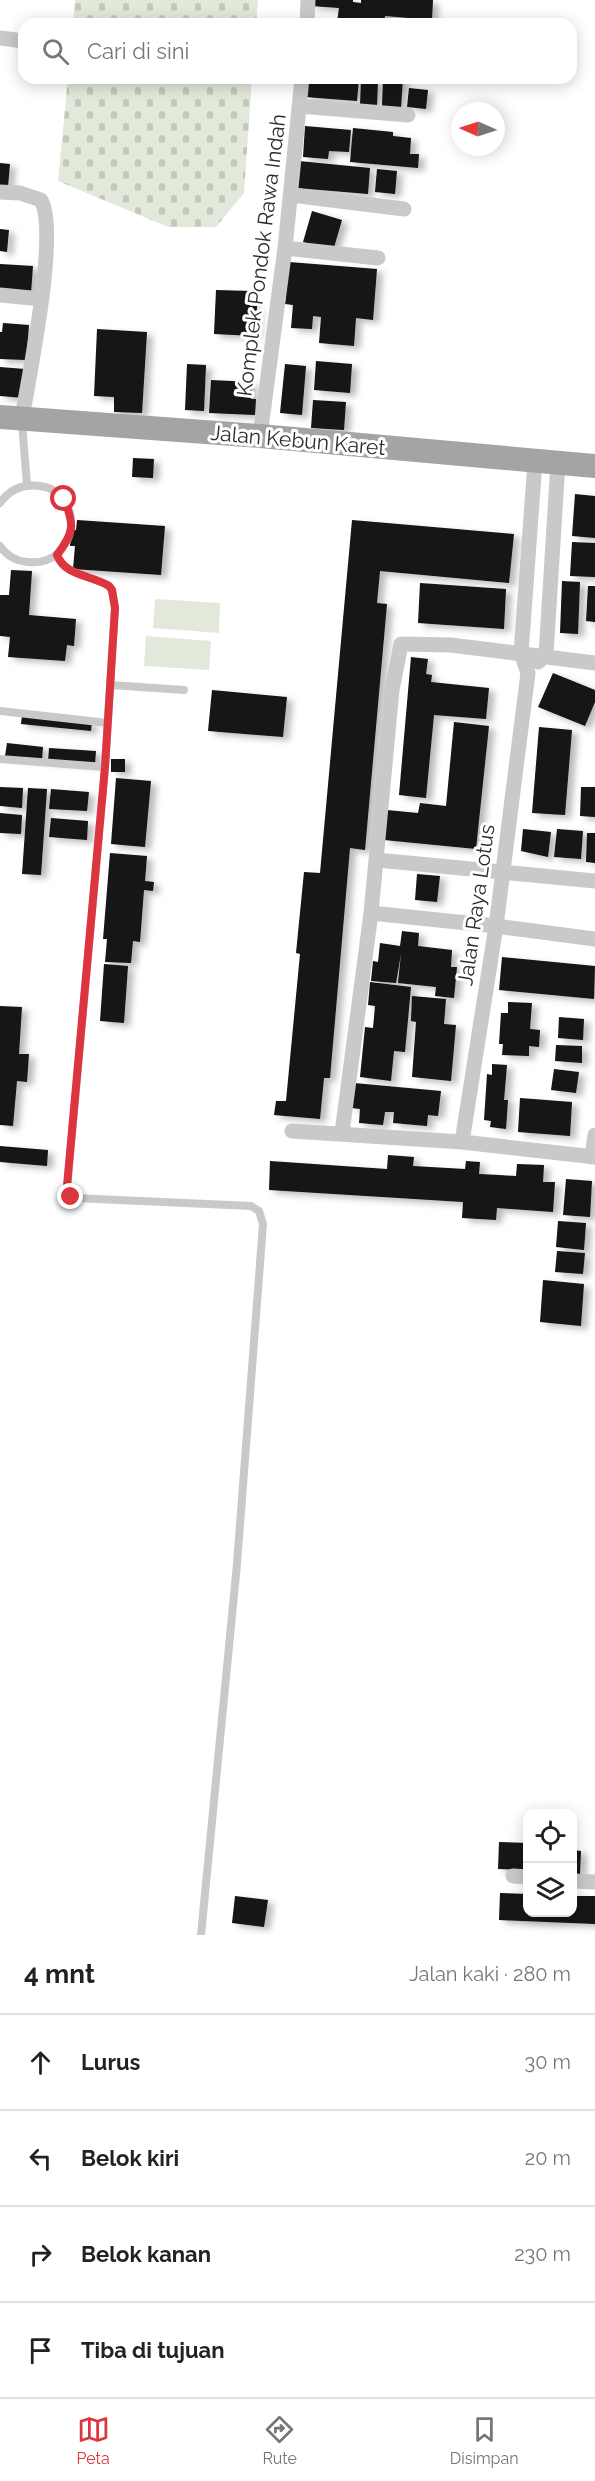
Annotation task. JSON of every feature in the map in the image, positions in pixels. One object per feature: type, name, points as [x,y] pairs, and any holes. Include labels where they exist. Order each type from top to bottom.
[{"type":"main road","name":"Jalan Kebun Karet","points":[[11,418],[260,436],[595,466]]},
{"type":"street","points":[[307,18],[308,0]]},
{"type":"street","points":[[0,38],[18,40]]},
{"type":"street","name":"Komplek Pondok Rawa Indah","points":[[260,436],[285,248],[301,84]]},
{"type":"street","points":[[299,106],[408,115]]},
{"type":"street","points":[[0,192],[20,193],[41,200],[46,208],[48,224],[42,299],[11,418]]},
{"type":"street","points":[[291,195],[404,209]]},
{"type":"street","points":[[285,248],[378,258]]},
{"type":"street","points":[[0,295],[42,299]]},
{"type":"street","points":[[547,462],[546,655],[528,673],[521,653],[547,462]]},
{"type":"street","points":[[342,1133],[377,860],[392,690],[401,644],[451,645],[546,655],[595,663]]},
{"type":"street","name":"Jalan Raya Lotus","points":[[462,1142],[496,926],[528,673]]},
{"type":"street","points":[[377,860],[595,881]]},
{"type":"street","points":[[371,913],[595,939]]},
{"type":"street","points":[[292,1131],[462,1142],[593,1157],[595,1135]]},
{"type":"street","points":[[577,1881],[595,1882]]},
{"type":"lane","points":[[11,418],[27,484]]},
{"type":"lane","points":[[0,503],[8,493],[27,484],[47,487],[64,499],[72,518],[69,539],[57,555],[38,563],[18,561],[0,546]]},
{"type":"lane","points":[[57,555],[63,567],[103,583],[112,590],[115,608],[105,767],[68,1194],[75,1198],[251,1206],[259,1211],[263,1224],[237,1564],[201,1935]]},
{"type":"lane","points":[[111,685],[184,690]]},
{"type":"lane","points":[[0,711],[108,723]]},
{"type":"lane","points":[[0,759],[105,767]]},
{"type":"green space","points":[[75,0],[258,0],[256,18],[74,18]]},
{"type":"green space","points":[[67,84],[252,84],[244,193],[216,227],[168,227],[58,181]]},
{"type":"green space","points":[[155,599],[220,603],[219,633],[153,628]]},
{"type":"green space","points":[[146,636],[211,641],[209,670],[144,666]]},
{"type":"building","points":[[311,0],[353,0],[353,2],[361,3],[361,0],[433,0],[432,18],[385,16],[385,18],[338,18],[339,8],[311,6]]},
{"type":"building","points":[[306,84],[358,84],[357,101],[305,97]]},
{"type":"building","points":[[361,84],[378,84],[377,106],[360,105]]},
{"type":"building","points":[[383,84],[403,84],[401,108],[382,106]]},
{"type":"building","points":[[409,88],[428,90],[426,109],[407,107]]},
{"type":"building","points":[[305,126],[351,130],[349,152],[329,151],[328,159],[303,157]]},
{"type":"building","points":[[353,128],[393,132],[393,136],[411,138],[410,154],[419,154],[418,168],[350,162]]},
{"type":"building","points":[[299,161],[370,168],[368,194],[297,188]]},
{"type":"building","points":[[0,163],[10,164],[8,187],[0,186]]},
{"type":"building","points":[[377,169],[397,171],[395,194],[375,192]]},
{"type":"building","points":[[312,211],[342,220],[333,251],[303,242]]},
{"type":"building","points":[[0,229],[9,230],[7,252],[0,251]]},
{"type":"building","points":[[289,262],[377,269],[373,320],[356,318],[354,346],[319,343],[321,317],[313,316],[312,329],[291,328],[293,305],[285,304]]},
{"type":"building","points":[[0,264],[33,266],[31,293],[0,291]]},
{"type":"building","points":[[216,290],[251,291],[250,306],[257,306],[255,336],[214,334]]},
{"type":"building","points":[[3,323],[29,325],[26,360],[0,359],[0,332],[2,332]]},
{"type":"building","points":[[97,329],[147,332],[142,413],[114,412],[114,397],[94,396]]},
{"type":"building","points":[[316,361],[352,364],[350,393],[314,390]]},
{"type":"building","points":[[187,364],[206,365],[204,411],[185,410]]},
{"type":"building","points":[[285,364],[306,366],[302,415],[280,413]]},
{"type":"building","points":[[0,367],[25,369],[24,398],[0,396]]},
{"type":"building","points":[[211,380],[252,382],[251,399],[256,399],[255,415],[209,413]]},
{"type":"building","points":[[313,400],[346,402],[344,430],[311,428]]},
{"type":"building","points":[[133,458],[154,459],[153,478],[132,477]]},
{"type":"building","points":[[575,494],[595,496],[595,538],[572,536]]},
{"type":"building","points":[[77,520],[165,526],[161,575],[73,569],[75,546],[70,546],[71,530],[76,530]]},
{"type":"building","points":[[352,520],[514,534],[509,583],[380,571],[377,603],[387,604],[365,850],[350,848],[330,1078],[324,1078],[320,1119],[274,1115],[276,1101],[286,1101],[300,954],[296,953],[304,872],[320,873]]},
{"type":"building","points":[[572,542],[595,543],[595,577],[570,576]]},
{"type":"building","points":[[11,570],[32,571],[29,615],[76,619],[74,646],[67,645],[65,661],[8,657],[10,637],[0,636],[0,595],[9,595]]},
{"type":"building","points":[[562,581],[580,582],[578,634],[560,633]]},
{"type":"building","points":[[420,583],[506,589],[504,629],[418,623]]},
{"type":"building","points":[[588,586],[595,586],[595,622],[586,621]]},
{"type":"building","points":[[411,657],[428,659],[426,674],[432,675],[431,682],[489,688],[486,719],[434,715],[426,798],[399,795]]},
{"type":"building","points":[[553,673],[595,690],[595,702],[585,726],[538,707]]},
{"type":"building","points":[[212,690],[287,697],[283,737],[208,731]]},
{"type":"building","points":[[22,715],[92,722],[91,731],[21,724]]},
{"type":"building","points":[[454,722],[489,726],[476,849],[384,840],[387,810],[418,813],[420,803],[446,806]]},
{"type":"building","points":[[539,727],[572,730],[565,815],[532,813]]},
{"type":"building","points":[[7,743],[43,747],[42,760],[5,756]]},
{"type":"building","points":[[49,748],[96,751],[95,764],[48,761]]},
{"type":"building","points":[[111,759],[125,759],[125,772],[111,772]]},
{"type":"building","points":[[116,778],[151,781],[145,847],[111,844]]},
{"type":"building","points":[[0,787],[23,788],[22,808],[0,806]]},
{"type":"building","points":[[581,787],[595,787],[595,817],[580,816]]},
{"type":"building","points":[[28,788],[47,789],[41,875],[22,874]]},
{"type":"building","points":[[51,789],[89,792],[87,811],[49,809]]},
{"type":"building","points":[[0,813],[22,815],[21,834],[0,833]]},
{"type":"building","points":[[51,818],[88,821],[87,840],[49,837]]},
{"type":"building","points":[[523,829],[551,832],[548,857],[521,851]]},
{"type":"building","points":[[557,829],[583,831],[581,859],[554,857]]},
{"type":"building","points":[[587,833],[595,833],[595,863],[586,862]]},
{"type":"building","points":[[110,853],[147,856],[145,881],[154,882],[153,891],[144,890],[140,942],[133,941],[131,963],[105,962],[107,939],[103,939]]},
{"type":"building","points":[[417,874],[440,876],[437,902],[415,900]]},
{"type":"building","points":[[402,931],[419,933],[418,946],[452,950],[451,967],[457,967],[454,998],[435,996],[436,987],[398,983],[401,954],[396,983],[371,981],[373,961],[378,962],[380,943],[400,946]]},
{"type":"building","points":[[502,957],[595,966],[594,999],[499,990]]},
{"type":"building","points":[[104,964],[128,966],[124,1023],[100,1021]]},
{"type":"building","points":[[370,982],[411,987],[405,1052],[394,1051],[391,1081],[360,1077],[365,1027],[373,1028],[375,1006],[368,1005]]},
{"type":"building","points":[[412,996],[446,999],[444,1024],[456,1025],[451,1081],[412,1077],[416,1022],[411,1021]]},
{"type":"building","points":[[508,1002],[532,1003],[530,1029],[540,1030],[539,1047],[529,1046],[529,1056],[502,1055],[503,1044],[499,1044],[501,1013],[508,1013]]},
{"type":"building","points":[[0,1006],[22,1007],[19,1054],[29,1054],[27,1082],[17,1081],[13,1126],[0,1125]]},
{"type":"building","points":[[559,1017],[584,1019],[583,1040],[558,1038]]},
{"type":"building","points":[[556,1045],[582,1046],[582,1063],[555,1061]]},
{"type":"building","points":[[492,1064],[507,1065],[504,1100],[508,1100],[506,1129],[490,1127],[491,1121],[484,1120],[487,1074],[492,1075]]},
{"type":"building","points":[[554,1069],[579,1072],[576,1093],[551,1090]]},
{"type":"building","points":[[354,1083],[441,1091],[438,1116],[428,1115],[427,1126],[393,1123],[394,1112],[385,1112],[383,1125],[359,1123],[360,1109],[351,1108]]},
{"type":"building","points":[[520,1098],[572,1102],[570,1136],[518,1132]]},
{"type":"building","points":[[0,1146],[48,1150],[47,1166],[0,1162]]},
{"type":"building","points":[[388,1155],[414,1157],[413,1166],[465,1169],[466,1161],[480,1162],[479,1174],[516,1176],[517,1164],[544,1165],[543,1182],[555,1182],[553,1212],[497,1208],[496,1220],[462,1218],[463,1202],[269,1190],[270,1161],[387,1169]]},
{"type":"building","points":[[566,1179],[592,1181],[590,1217],[563,1215]]},
{"type":"building","points":[[558,1221],[586,1223],[584,1250],[556,1247]]},
{"type":"building","points":[[557,1251],[585,1253],[583,1274],[555,1272]]},
{"type":"building","points":[[543,1280],[584,1284],[581,1326],[540,1322]]},
{"type":"building","points":[[499,1842],[523,1843],[523,1870],[498,1869]]},
{"type":"building","points":[[577,1851],[581,1851],[580,1874],[577,1874]]},
{"type":"building","points":[[500,1893],[523,1894],[523,1917],[577,1917],[577,1896],[595,1896],[595,1924],[499,1920]]},
{"type":"building","points":[[235,1896],[268,1900],[264,1927],[232,1923]]},
{"type":"route","points":[[64,499],[72,518],[69,539],[57,555],[60,562],[68,570],[91,577],[109,586],[115,600],[105,767],[67,1186],[71,1197]]}]
